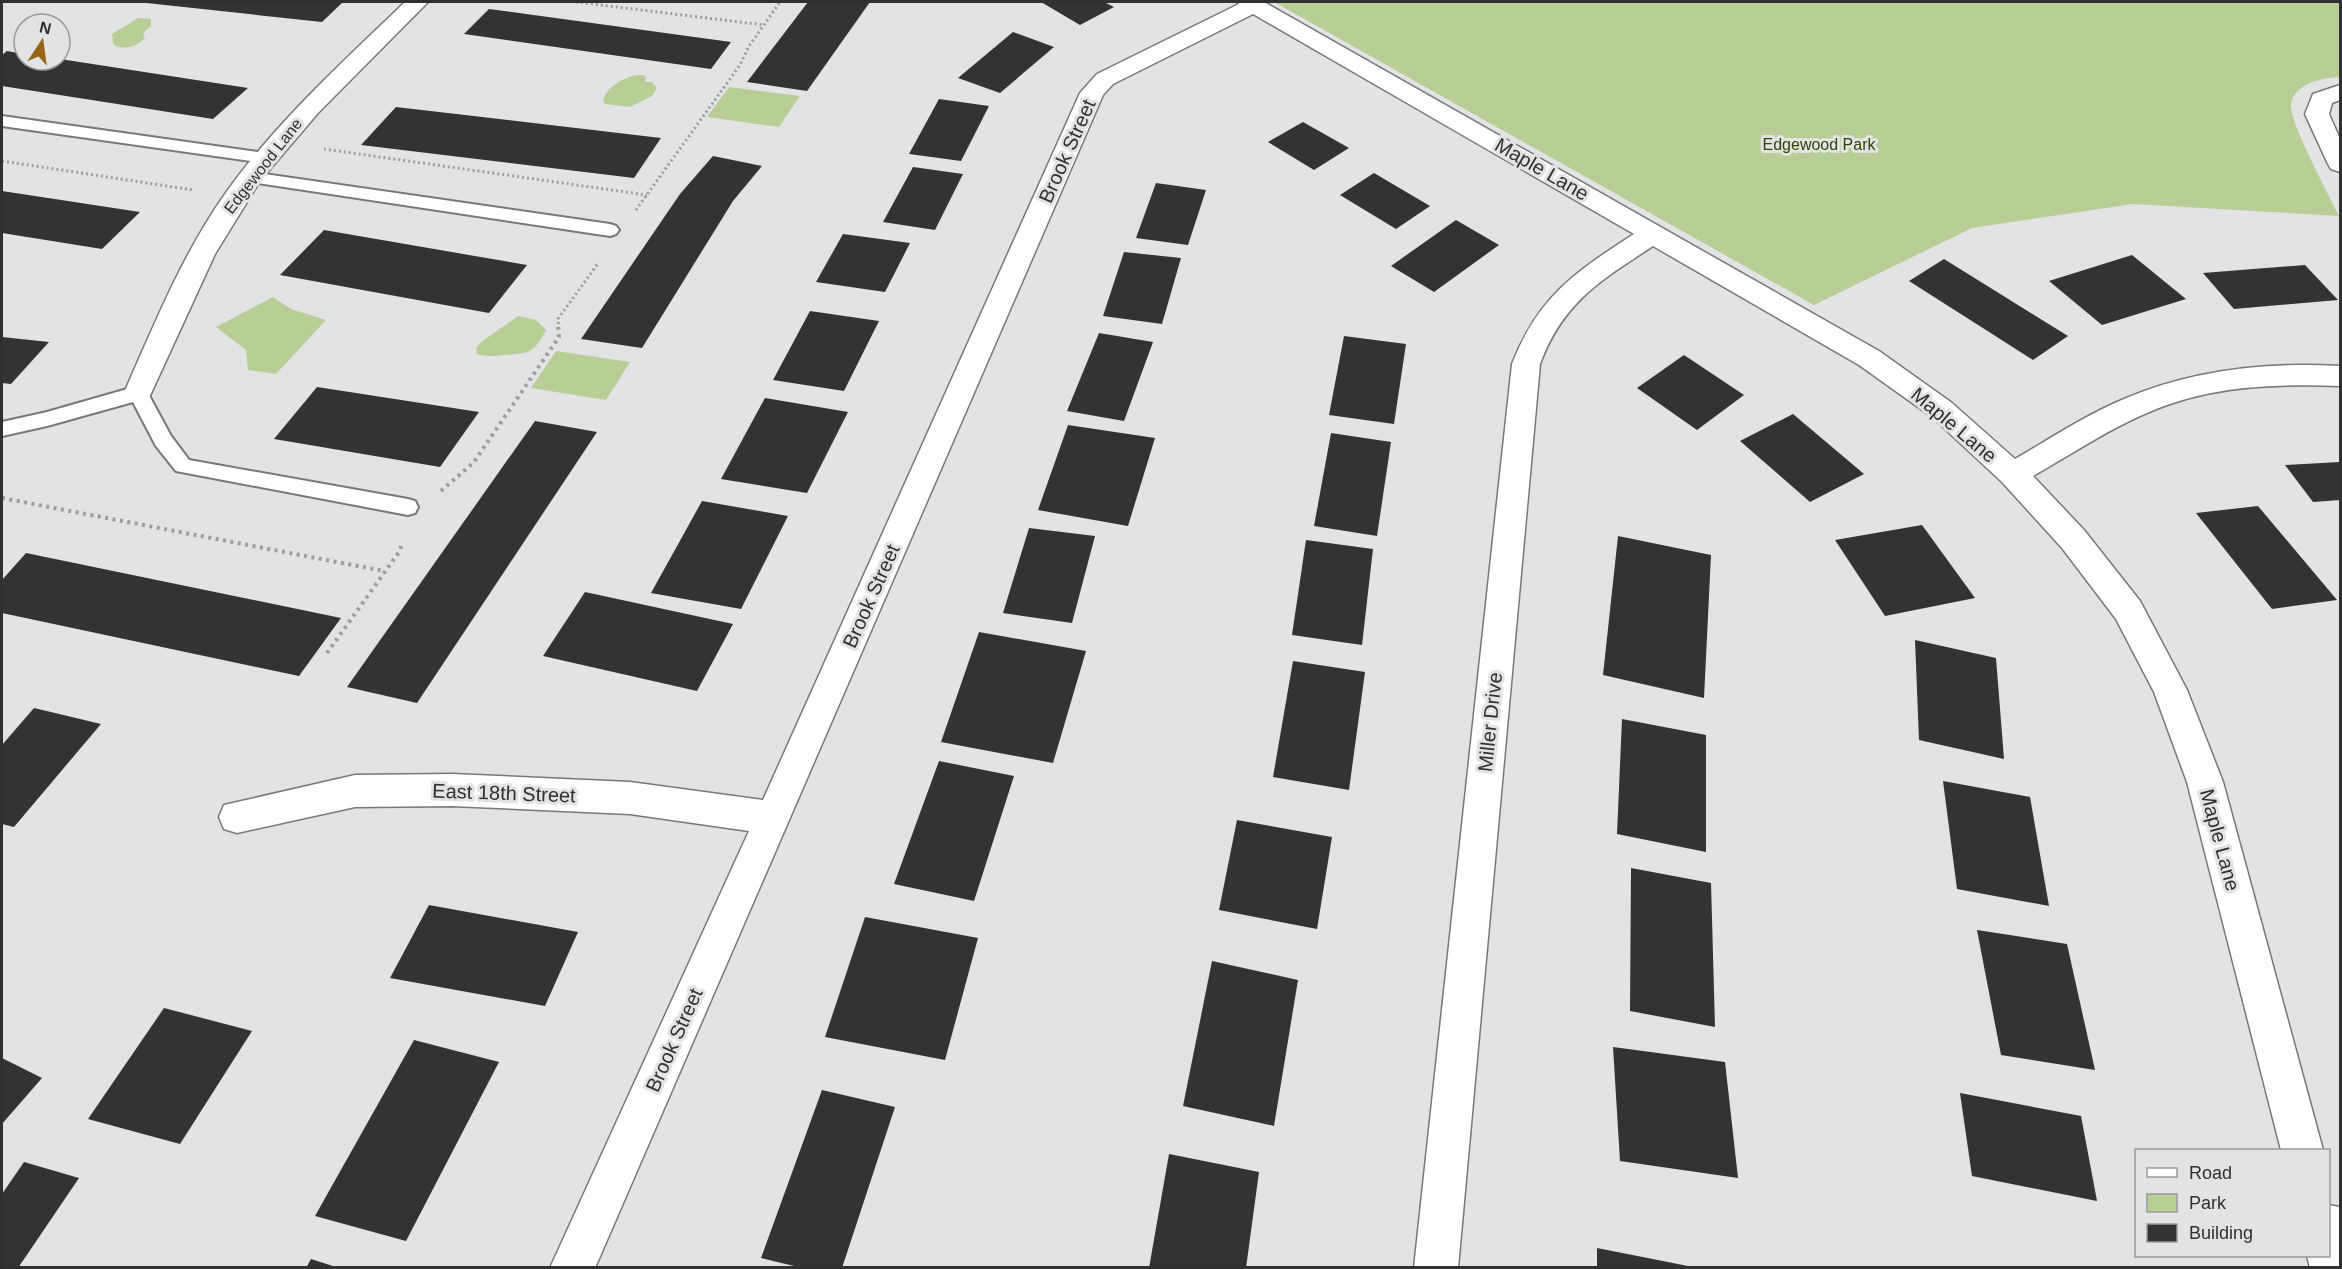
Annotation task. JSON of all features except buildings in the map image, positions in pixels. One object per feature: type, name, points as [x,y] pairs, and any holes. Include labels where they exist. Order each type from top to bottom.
[{"type":"street","name":"Edgewood Lane","points":[[138,393],[188,279],[217,227],[258,168],[300,117],[417,2]]},
{"type":"street","name":"Maple Lane","points":[[1251,3],[1869,358],[1942,410],[2013,474],[2073,539],[2128,610],[2170,690],[2205,782],[2302,1149]]},
{"type":"street","name":"Brook Street","points":[[572,1268],[1092,93],[1105,79],[1251,3]]},
{"type":"street","points":[[2340,92],[2321,99],[2317,114],[2340,164]]},
{"type":"street","name":"Miller Drive","points":[[1436,1268],[1526,364],[1539,333],[1557,306],[1581,283],[1654,233]]},
{"type":"street","points":[[2013,474],[2133,407],[2181,389],[2238,379],[2306,375],[2340,376]]},
{"type":"street","name":"East 18th Street","points":[[237,817],[355,790],[452,790],[630,798],[773,818]]},
{"type":"lane","points":[[2,121],[610,230]]},
{"type":"lane","points":[[2,429],[47,419],[138,393],[163,441],[183,466],[408,507]]},
{"type":"path","points":[[576,2],[764,25]]},
{"type":"path","points":[[633,214],[740,64],[749,46],[780,2]]},
{"type":"path","points":[[324,149],[647,195]]},
{"type":"path","points":[[2,161],[200,191]]},
{"type":"path","points":[[440,492],[474,462],[559,337],[558,319],[599,262]]},
{"type":"path","points":[[2,498],[384,570]]},
{"type":"path","points":[[327,653],[399,552],[407,534]]},
{"type":"green space","name":"Edgewood Park","points":[[1274,2],[2340,2],[2340,77],[2318,80],[2304,86],[2298,91],[2291,104],[2302,141],[2339,216],[2133,204],[1972,228],[1814,305]]},
{"type":"green space","points":[[138,18],[151,19],[151,26],[143,33],[145,38],[130,47],[113,44],[112,34]]},
{"type":"green space","points":[[631,76],[646,77],[645,82],[652,82],[657,88],[652,96],[630,107],[605,104],[603,100],[614,85]]},
{"type":"green space","points":[[729,87],[800,96],[779,127],[707,117]]},
{"type":"green space","points":[[273,297],[291,309],[326,320],[276,374],[248,370],[246,350],[216,327]]},
{"type":"green space","points":[[518,316],[536,320],[546,330],[534,347],[526,352],[514,354],[484,356],[477,354],[476,348],[484,340]]},
{"type":"green space","points":[[556,351],[630,362],[606,400],[531,388]]}]
